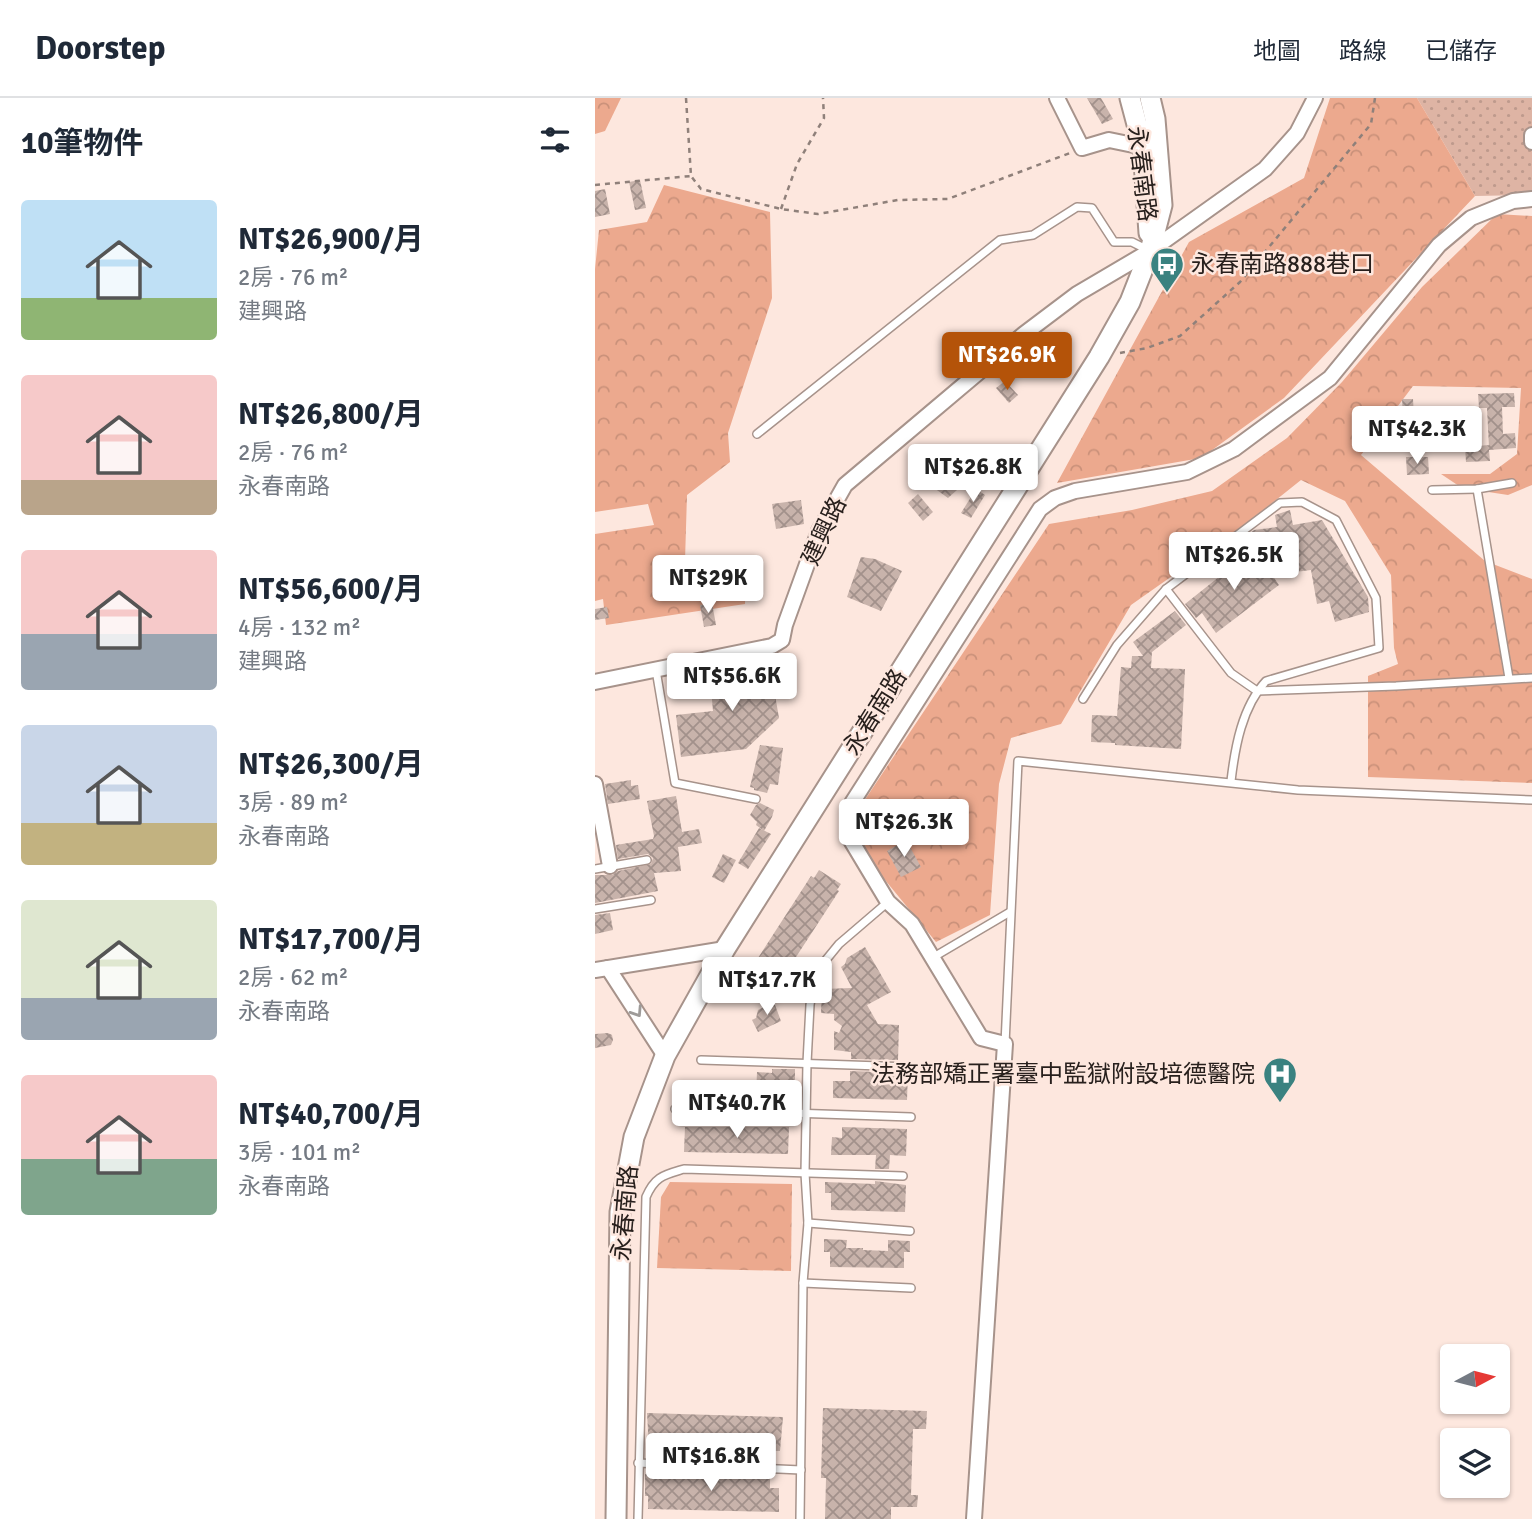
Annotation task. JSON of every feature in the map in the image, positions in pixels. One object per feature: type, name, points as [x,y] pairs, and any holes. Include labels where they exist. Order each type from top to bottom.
[{"type":"street","points":[[1058,98],[1083,148],[1109,140],[1143,147]]},
{"type":"street","name":"永春南路","points":[[1130,98],[1143,147],[1150,251]]},
{"type":"street","name":"永春南路","points":[[617,1519],[620,1212],[633,1137],[665,1056],[725,949],[1099,357],[1130,302],[1150,251],[1162,205],[1155,119],[1150,98]]},
{"type":"street","points":[[1150,251],[1265,170],[1297,133],[1315,98]]},
{"type":"street","points":[[1532,135],[1532,142]]},
{"type":"street","points":[[974,1519],[1005,1044],[981,1038],[912,924],[888,902],[849,837],[848,822],[852,803],[1041,509],[1055,498],[1075,491],[1187,472],[1234,449],[1330,377],[1439,245],[1471,218],[1513,201],[1532,199]]},
{"type":"street","name":"建興路","points":[[595,682],[772,646],[782,640],[819,531],[845,485],[1024,334],[1077,295],[1150,251]]},
{"type":"street","points":[[595,784],[602,867]]},
{"type":"street","points":[[665,1056],[601,969],[725,949]]},
{"type":"lane","points":[[757,434],[1000,240],[1033,235],[1077,207],[1091,208],[1114,242],[1132,242],[1150,251]]},
{"type":"lane","points":[[1432,490],[1477,489],[1512,483]]},
{"type":"lane","points":[[1477,489],[1509,678]]},
{"type":"lane","points":[[1083,699],[1117,645],[1166,589],[1280,503],[1302,502],[1336,520],[1376,598],[1379,648],[1266,681],[1257,691],[1236,743],[1231,781]]},
{"type":"lane","points":[[1166,589],[1231,673],[1257,691],[1532,678]]},
{"type":"lane","points":[[656,670],[675,783],[755,799]]},
{"type":"lane","points":[[1005,1044],[1018,761],[1298,790],[1532,800]]},
{"type":"lane","points":[[602,867],[647,860]]},
{"type":"lane","points":[[595,909],[651,900]]},
{"type":"lane","points":[[800,1519],[803,1283],[808,1223],[805,1173],[810,1005],[813,986],[821,966],[839,944],[888,902]]},
{"type":"lane","points":[[932,958],[1010,912]]},
{"type":"lane","points":[[701,1060],[910,1067]]},
{"type":"lane","points":[[675,1109],[911,1117]]},
{"type":"lane","points":[[638,1519],[646,1197],[650,1187],[659,1177],[684,1169],[903,1176]]},
{"type":"lane","points":[[808,1223],[910,1231]]},
{"type":"lane","points":[[803,1283],[911,1288]]},
{"type":"lane","points":[[638,1463],[801,1470]]},
{"type":"path","points":[[686,98],[691,176],[701,189],[781,209],[818,214],[898,200],[948,199],[1083,148]]},
{"type":"path","points":[[781,209],[797,164],[824,118],[823,98]]},
{"type":"path","points":[[1099,357],[1147,348],[1180,336],[1240,282],[1371,124],[1375,98]]},
{"type":"path","points":[[595,185],[691,176]]},
{"type":"shaded area","points":[[1417,98],[1532,98],[1532,195],[1475,196]]},
{"type":"green space","points":[[595,98],[621,98],[605,131],[595,134]]},
{"type":"green space","points":[[1330,98],[1417,98],[1475,196],[1284,398],[1201,458],[1057,483],[1189,242],[1304,178]]},
{"type":"green space","points":[[664,185],[770,212],[772,298],[728,433],[730,462],[687,495],[685,561],[746,565],[745,604],[606,625],[603,599],[595,601],[595,534],[654,525],[648,504],[595,512],[595,269],[599,230],[647,222]]},
{"type":"green space","points":[[1497,214],[1532,216],[1532,485],[1508,495],[1462,488],[1441,474],[1490,474],[1517,454],[1521,388],[1413,386],[1361,455],[1485,561],[1532,579],[1532,783],[1368,777],[1368,676],[1398,664],[1394,648],[1391,575],[1345,501],[1301,480],[1246,524],[1131,605],[1061,724],[1011,738],[999,784],[990,915],[936,942],[862,852],[858,810],[1049,524],[1132,510],[1212,491],[1287,438],[1342,382],[1422,287]]},
{"type":"green space","points":[[670,1182],[792,1184],[791,1271],[657,1268],[661,1197]]},
{"type":"building","points":[[1087,98],[1101,98],[1113,119],[1102,124]]},
{"type":"building","points":[[640,180],[646,208],[635,210],[629,182]]},
{"type":"building","points":[[605,189],[610,214],[595,217],[595,191]]},
{"type":"building","points":[[1005,381],[1018,395],[1009,403],[996,388]]},
{"type":"building","points":[[1514,393],[1515,407],[1502,407],[1503,434],[1515,433],[1516,448],[1489,450],[1490,461],[1466,462],[1465,447],[1489,445],[1487,408],[1479,408],[1478,394]]},
{"type":"building","points":[[1402,399],[1413,399],[1416,452],[1405,452]]},
{"type":"building","points":[[1464,408],[1465,445],[1451,445],[1449,409]]},
{"type":"building","points":[[960,446],[975,459],[958,477],[966,482],[948,498],[909,470],[924,456],[935,470]]},
{"type":"building","points":[[1406,457],[1428,457],[1429,474],[1407,475]]},
{"type":"building","points":[[976,489],[985,495],[971,518],[961,513]]},
{"type":"building","points":[[918,494],[933,512],[923,521],[908,503]]},
{"type":"building","points":[[801,500],[804,524],[776,529],[772,504]]},
{"type":"building","points":[[1290,510],[1293,525],[1322,520],[1368,597],[1369,612],[1335,622],[1329,601],[1317,604],[1311,570],[1287,573],[1282,538],[1247,543],[1246,537],[1254,530],[1277,527],[1275,515]]},
{"type":"building","points":[[1254,549],[1279,585],[1216,633],[1202,613],[1196,618],[1185,604]]},
{"type":"building","points":[[861,557],[875,559],[902,571],[881,611],[847,597]]},
{"type":"building","points":[[712,603],[716,625],[704,627],[700,605]]},
{"type":"building","points":[[607,607],[609,618],[595,620],[595,609]]},
{"type":"building","points":[[1175,611],[1186,625],[1152,652],[1151,668],[1185,669],[1181,749],[1091,742],[1092,715],[1117,716],[1121,667],[1131,668],[1132,656],[1143,656],[1133,642]]},
{"type":"building","points":[[769,660],[779,718],[746,749],[681,757],[676,715],[713,711],[710,677],[746,672],[745,664]]},
{"type":"building","points":[[760,745],[783,748],[778,785],[770,784],[767,793],[750,787]]},
{"type":"building","points":[[631,780],[631,786],[638,785],[640,799],[608,804],[605,784]]},
{"type":"building","points":[[676,796],[682,832],[699,829],[702,843],[678,847],[681,871],[654,873],[658,891],[595,903],[595,875],[612,875],[618,871],[651,864],[653,858],[648,854],[618,859],[616,845],[653,839],[647,801]]},
{"type":"building","points":[[760,803],[774,810],[764,831],[750,815]]},
{"type":"building","points":[[759,828],[771,834],[748,869],[738,863]]},
{"type":"building","points":[[906,840],[921,867],[901,877],[887,851]]},
{"type":"building","points":[[723,854],[736,860],[724,883],[712,877]]},
{"type":"building","points":[[819,870],[841,884],[837,890],[839,891],[783,977],[777,982],[756,967],[761,959],[758,958],[811,876],[814,878]]},
{"type":"building","points":[[610,913],[613,930],[595,934],[595,915]]},
{"type":"building","points":[[865,947],[891,992],[867,1005],[878,1024],[899,1025],[898,1060],[851,1059],[851,1052],[834,1050],[834,1031],[839,1033],[842,1026],[834,1020],[834,1014],[821,1013],[822,989],[852,988],[841,967],[847,958]]},
{"type":"building","points":[[771,1003],[775,1005],[781,1021],[758,1032],[752,1020],[756,1018],[758,1010]]},
{"type":"building","points":[[595,1034],[612,1035],[611,1045],[595,1048]]},
{"type":"building","points":[[772,1069],[795,1069],[795,1087],[789,1088],[789,1097],[756,1096],[757,1072],[772,1073]]},
{"type":"building","points":[[850,1071],[908,1073],[907,1100],[833,1098],[833,1081],[850,1081]]},
{"type":"building","points":[[685,1127],[789,1127],[788,1154],[684,1152]]},
{"type":"building","points":[[842,1127],[907,1129],[906,1156],[890,1155],[889,1169],[875,1169],[876,1155],[831,1155],[832,1137],[842,1138]]},
{"type":"building","points":[[875,1181],[906,1185],[905,1212],[831,1210],[831,1193],[825,1193],[825,1182],[875,1184]]},
{"type":"building","points":[[824,1239],[847,1240],[846,1248],[888,1251],[888,1240],[910,1241],[910,1252],[904,1252],[904,1268],[830,1267],[830,1252],[824,1252]]},
{"type":"building","points":[[823,1408],[927,1411],[926,1429],[913,1429],[911,1495],[918,1495],[917,1507],[891,1507],[891,1519],[825,1519],[826,1478],[821,1478]]},
{"type":"building","points":[[647,1413],[783,1417],[780,1451],[649,1449]]},
{"type":"building","points":[[645,1474],[770,1477],[770,1488],[779,1488],[779,1512],[648,1509]]},
{"type":"place","name":"永春南路888巷口","points":[[1167,294]]},
{"type":"place","name":"法務部矯正署臺中監獄附設培德醫院","points":[[1280,1104]]}]
